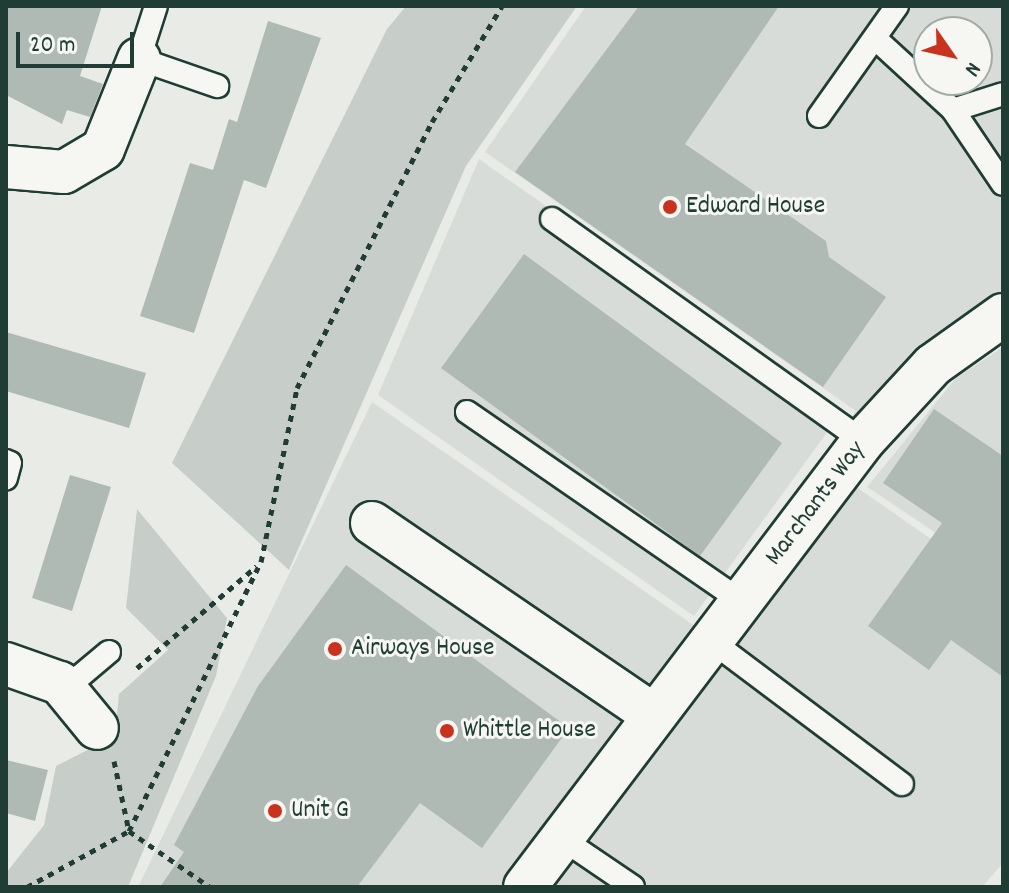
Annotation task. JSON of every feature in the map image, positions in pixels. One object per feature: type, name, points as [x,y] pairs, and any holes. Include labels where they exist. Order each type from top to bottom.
[{"type":"street","points":[[6,167],[64,172],[103,149],[139,59]]},
{"type":"street","name":"Marchants Way","points":[[525,887],[863,441],[933,365],[999,329]]},
{"type":"street","points":[[372,523],[653,715]]},
{"type":"street","points":[[6,664],[60,683],[94,724]]},
{"type":"lane","points":[[156,6],[139,59],[217,86]]},
{"type":"lane","points":[[819,116],[877,40],[897,6]]},
{"type":"lane","points":[[877,40],[953,110],[1003,184]]},
{"type":"lane","points":[[953,110],[1003,94]]},
{"type":"lane","points":[[552,219],[863,441]]},
{"type":"lane","points":[[467,412],[742,602]]},
{"type":"lane","points":[[6,461],[10,463],[6,478]]},
{"type":"lane","points":[[710,640],[902,784]]},
{"type":"lane","points":[[60,683],[79,677],[109,652]]},
{"type":"lane","points":[[561,838],[633,887]]},
{"type":"path","points":[[27,887],[129,831],[261,562],[297,388],[432,122],[502,6]]},
{"type":"path","points":[[210,887],[129,831],[122,809],[121,772],[94,724],[116,686],[261,562]]},
{"type":"shaded area","points":[[406,6],[577,6],[466,166],[289,570],[172,463],[387,29]]},
{"type":"shaded area","points":[[586,6],[1003,6],[1003,289],[990,324],[852,484],[1003,589],[1003,863],[982,887],[138,887],[372,402],[696,627],[856,411],[485,152]]},
{"type":"shaded area","points":[[479,159],[841,413],[694,616],[378,395]]},
{"type":"shaded area","points":[[1003,347],[1003,578],[867,487],[956,378]]},
{"type":"shaded area","points":[[137,509],[227,618],[216,676],[128,887],[6,887],[6,873],[44,825],[56,766],[115,736],[119,694],[168,650],[126,608]]},
{"type":"building","points":[[6,6],[102,6],[80,76],[103,84],[90,117],[67,110],[62,124],[6,95]]},
{"type":"building","name":"Edward House","points":[[639,6],[779,6],[685,144],[826,241],[829,257],[886,297],[823,387],[515,172]]},
{"type":"building","points":[[268,21],[321,38],[266,188],[244,180],[194,333],[140,316],[190,163],[213,170],[229,119],[237,122]]},
{"type":"building","points":[[524,254],[782,443],[700,556],[441,368]]},
{"type":"building","points":[[6,332],[146,373],[129,428],[6,391]]},
{"type":"building","points":[[934,409],[1003,456],[1003,677],[951,640],[929,670],[868,626],[942,523],[883,483]]},
{"type":"building","points":[[70,475],[111,487],[72,611],[32,598]]},
{"type":"building","points":[[346,565],[569,728],[482,848],[420,803],[357,887],[160,887],[184,852],[174,845],[258,686]]},
{"type":"building","points":[[6,760],[48,770],[35,821],[6,813]]},
{"type":"place","name":"Edward House","points":[[670,207]]},
{"type":"place","name":"Airways House","points":[[335,649]]},
{"type":"place","name":"Whittle House","points":[[447,731]]},
{"type":"place","name":"Unit G","points":[[275,811]]}]
